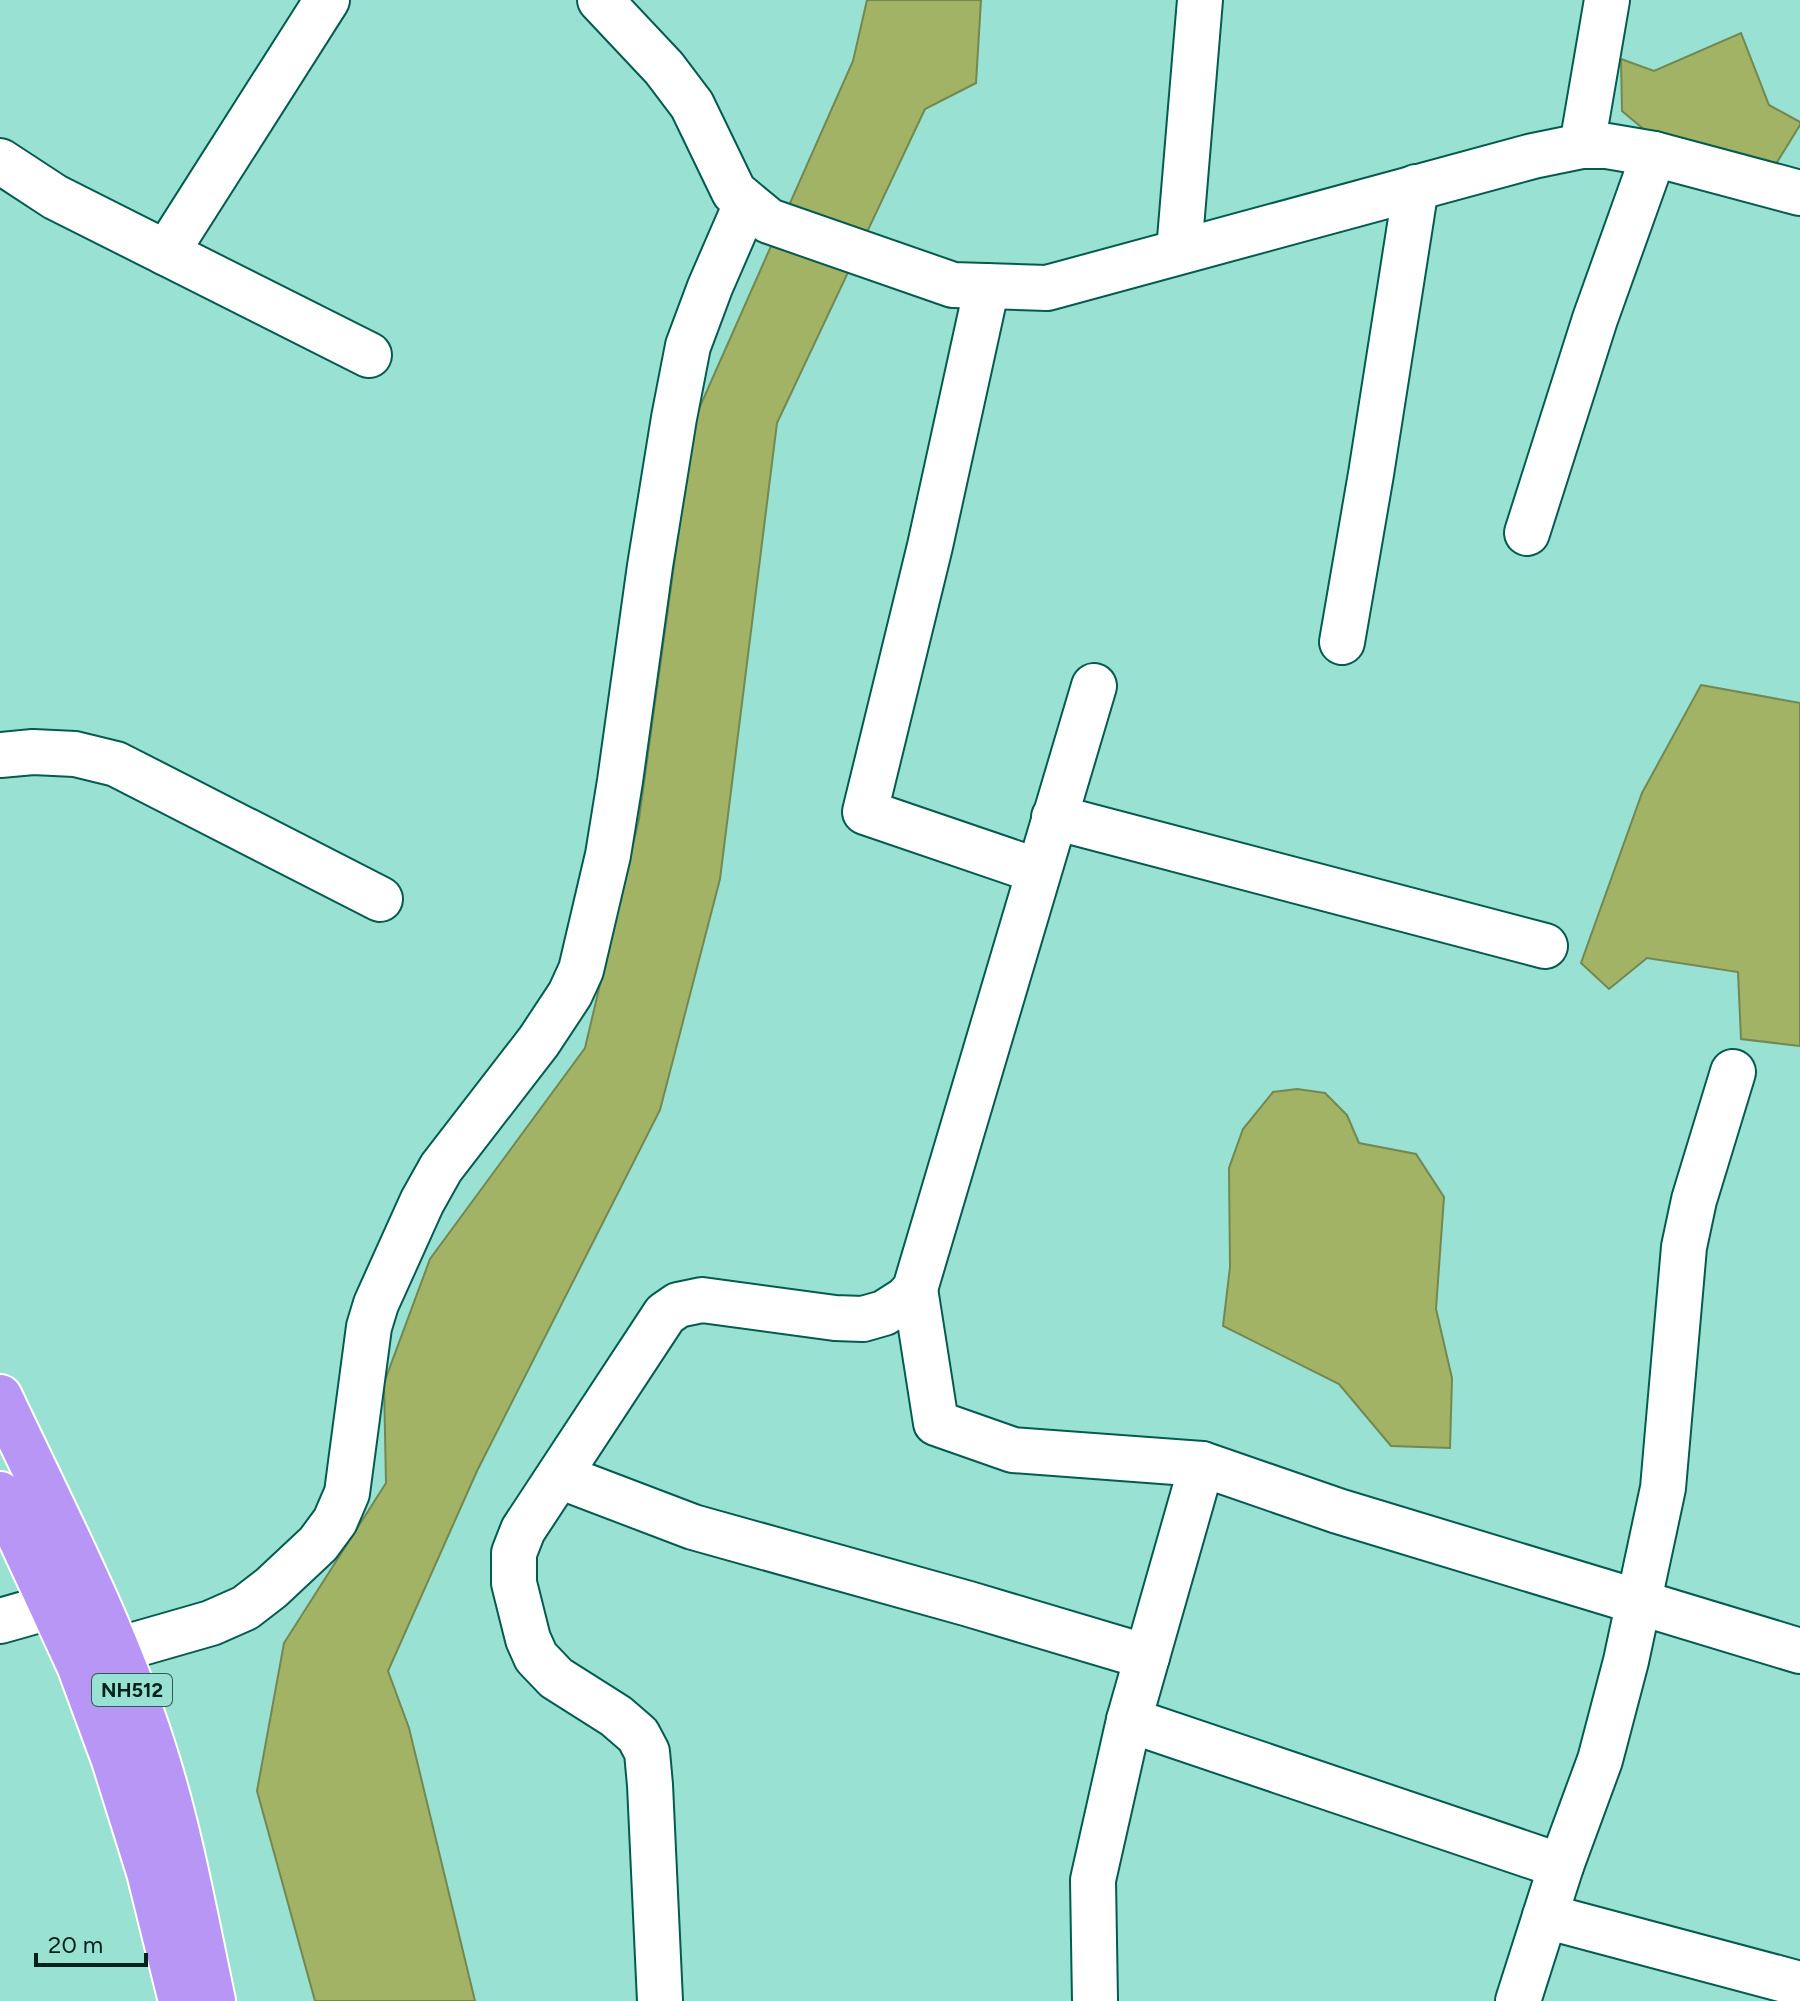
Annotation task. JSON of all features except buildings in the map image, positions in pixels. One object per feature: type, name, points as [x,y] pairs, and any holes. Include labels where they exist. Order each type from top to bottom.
[{"type":"highway","name":"NH512","points":[[0,1397],[117,1650],[157,1762],[185,1865],[213,2001]]},
{"type":"highway","name":"NH512","points":[[0,1494],[79,1665],[114,1760],[149,1872],[181,2001]]},
{"type":"street","points":[[166,253],[327,0]]},
{"type":"street","points":[[600,0],[664,68],[692,105],[734,192],[758,213],[970,285],[1047,288],[1416,187],[1582,146],[1607,146],[1654,154],[1800,193]]},
{"type":"street","points":[[1179,251],[1200,0]]},
{"type":"street","points":[[1582,146],[1607,0]]},
{"type":"street","points":[[1527,533],[1595,319],[1654,154]]},
{"type":"street","points":[[0,161],[55,197],[369,355]]},
{"type":"street","points":[[1342,642],[1416,187]]},
{"type":"street","points":[[117,1650],[211,1623],[245,1608],[318,1544],[335,1521],[347,1493],[369,1327],[376,1304],[422,1202],[441,1168],[539,1041],[570,994],[581,970],[608,855],[671,433],[688,346],[710,287],[758,213]]},
{"type":"street","points":[[970,285],[930,546],[865,812],[1038,871]]},
{"type":"street","points":[[1094,686],[915,1289],[936,1423],[1013,1450],[1202,1464],[1338,1511],[1800,1651]]},
{"type":"street","points":[[0,755],[33,752],[75,754],[116,764],[380,899]]},
{"type":"street","points":[[1054,817],[1545,946]]},
{"type":"street","points":[[1518,2001],[1561,1866],[1600,1760],[1626,1661],[1663,1488],[1684,1247],[1694,1200],[1733,1072]]},
{"type":"street","points":[[660,2001],[647,1752],[638,1735],[616,1716],[556,1678],[536,1657],[528,1639],[514,1583],[514,1553],[523,1530],[665,1314],[678,1305],[702,1300],[863,1319],[884,1313],[915,1289]]},
{"type":"street","points":[[1095,2001],[1093,1880],[1129,1720],[1202,1464]]},
{"type":"street","points":[[559,1476],[693,1527],[1147,1657]]},
{"type":"street","points":[[0,1621],[53,1606]]},
{"type":"street","points":[[1129,1720],[1561,1866]]},
{"type":"street","points":[[1545,1916],[1800,1984]]},
{"type":"shaded area","points":[[867,0],[981,0],[976,83],[925,109],[777,423],[720,879],[660,1110],[477,1471],[388,1671],[409,1728],[475,2001],[315,2001],[257,1791],[284,1643],[386,1483],[384,1383],[430,1259],[585,1048],[639,819],[694,420],[853,61]]},
{"type":"shaded area","points":[[1741,33],[1769,105],[1800,122],[1771,172],[1646,131],[1622,111],[1621,59],[1654,71]]},
{"type":"shaded area","points":[[1701,685],[1800,703],[1800,1046],[1741,1039],[1738,972],[1647,958],[1609,989],[1581,963],[1642,793]]},
{"type":"shaded area","points":[[1297,1089],[1325,1093],[1347,1115],[1359,1143],[1416,1154],[1444,1197],[1436,1309],[1452,1378],[1450,1448],[1391,1446],[1339,1384],[1223,1326],[1230,1267],[1229,1168],[1243,1129],[1273,1092]]}]
